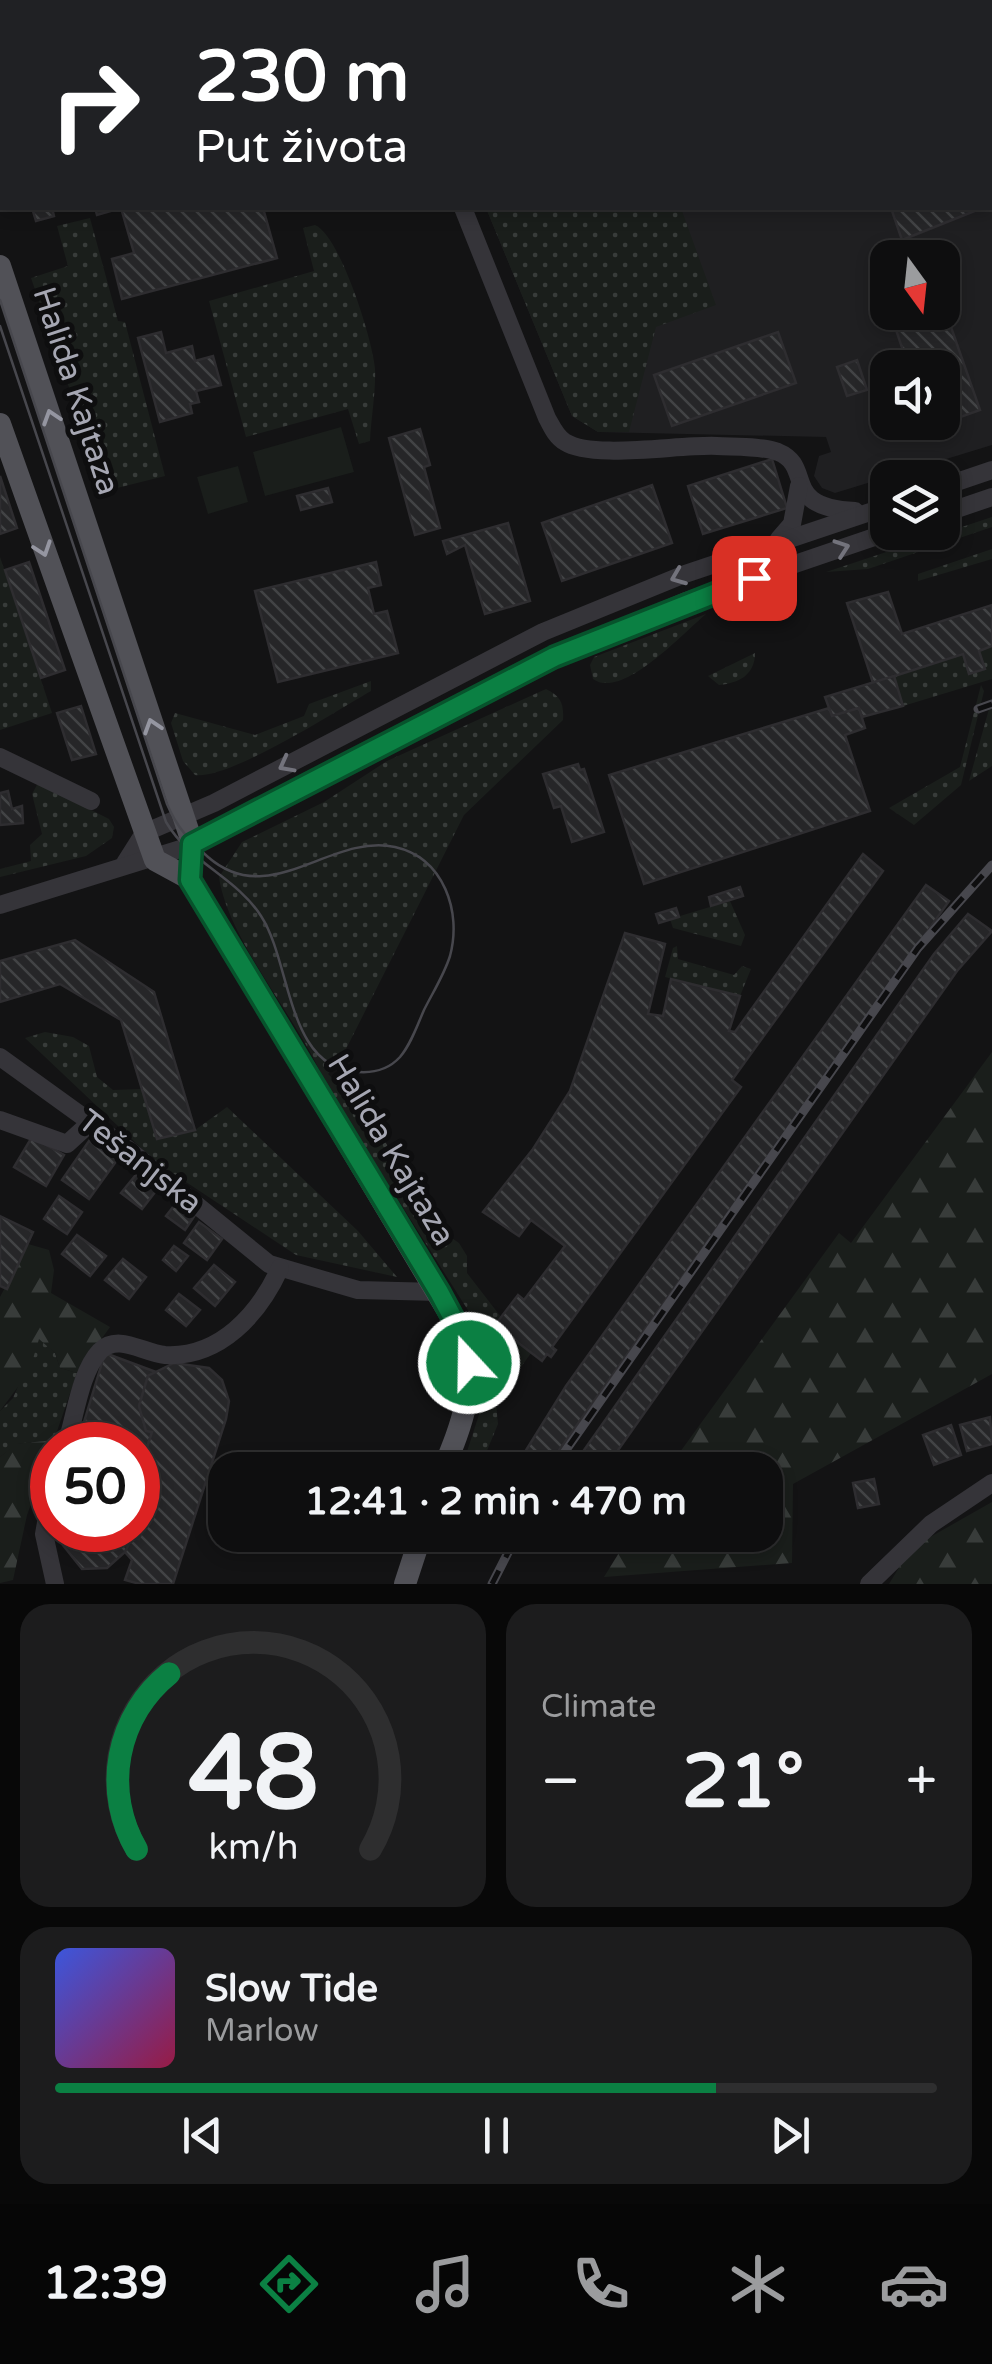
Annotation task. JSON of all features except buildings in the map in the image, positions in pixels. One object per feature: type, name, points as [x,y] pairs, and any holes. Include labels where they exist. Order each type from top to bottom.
[{"type":"main road","name":"Halida Kajtaza","points":[[0,266],[184,818],[192,844],[190,880]]},
{"type":"main road","points":[[0,424],[155,860]]},
{"type":"main road","name":"Halida Kajtaza","points":[[155,860],[190,880],[461,1333],[470,1375],[468,1398],[449,1452]]},
{"type":"main road","points":[[405,1584],[415,1552]]},
{"type":"street","points":[[464,210],[548,418],[564,442],[587,450],[716,446],[776,451],[789,459],[806,498],[827,509],[870,509]]},
{"type":"street","points":[[960,481],[992,470]]},
{"type":"street","points":[[777,541],[792,524],[799,485]]},
{"type":"street","points":[[960,508],[992,498]]},
{"type":"street","points":[[125,864],[144,834],[184,818],[543,632],[777,541],[870,512]]},
{"type":"street","points":[[0,905],[125,864],[155,860],[554,657],[686,601],[870,538]]},
{"type":"street","points":[[0,758],[91,801]]},
{"type":"street","name":"Tešanjska","points":[[0,1056],[280,1268],[358,1290],[439,1292]]},
{"type":"street","points":[[0,1120],[67,1144],[90,1123]]},
{"type":"street","points":[[73,1422],[90,1367],[102,1349],[121,1342],[168,1355],[213,1344],[237,1332],[271,1288],[280,1268]]},
{"type":"street","points":[[869,1584],[931,1524],[992,1482]]},
{"type":"street","points":[[48,1552],[55,1584]]},
{"type":"shaded area","points":[[487,210],[992,210],[992,445],[943,460],[870,460],[870,482],[835,493],[822,488],[814,476],[819,456],[831,452],[826,437],[598,432],[572,416]]},
{"type":"green space","points":[[487,210],[682,210],[716,305],[656,327],[629,432],[598,432],[572,416]]},
{"type":"green space","points":[[90,218],[118,321],[125,322],[165,476],[105,491],[31,278],[68,266],[57,226]]},
{"type":"green space","points":[[315,225],[325,233],[344,268],[373,355],[370,441],[359,444],[348,409],[246,437],[209,301],[314,271],[303,228]]},
{"type":"green space","points":[[341,427],[354,472],[265,496],[253,452]]},
{"type":"green space","points":[[238,466],[248,502],[208,514],[197,477]]},
{"type":"green space","points":[[992,517],[992,527],[960,538],[960,528]]},
{"type":"green space","points":[[992,549],[992,559],[918,581],[918,574]]},
{"type":"green space","points":[[892,550],[924,550],[868,569],[826,572]]},
{"type":"green space","points":[[0,557],[52,713],[0,730]]},
{"type":"green space","points":[[706,614],[635,673],[605,683],[593,679],[590,665],[594,657]]},
{"type":"green space","points":[[992,646],[992,679],[903,706],[894,676],[963,654],[970,674],[984,669],[979,651]]},
{"type":"green space","points":[[755,653],[752,667],[740,680],[719,685],[708,676]]},
{"type":"green space","points":[[371,681],[371,691],[309,728],[211,774],[195,775],[183,761],[171,723],[175,713],[255,735],[304,716],[309,704]]},
{"type":"green space","points":[[981,685],[984,691],[961,785],[914,825],[889,808],[960,767]]},
{"type":"green space","points":[[546,689],[563,709],[563,720],[464,815],[340,1061],[328,1074],[356,1101],[360,1115],[379,1131],[404,1174],[405,1195],[425,1220],[459,1243],[467,1256],[467,1273],[501,1317],[495,1325],[531,1353],[496,1402],[498,1424],[486,1452],[467,1452],[488,1387],[483,1334],[327,1087],[236,928],[219,877],[242,842],[324,802],[387,761]]},
{"type":"green space","points":[[992,698],[992,766],[969,781]]},
{"type":"green space","points":[[38,783],[109,819],[114,827],[112,838],[86,856],[0,877],[0,869],[31,861],[30,845],[42,834],[32,794]]},
{"type":"green space","points":[[730,901],[745,935],[741,946],[673,928],[670,919]]},
{"type":"green space","points":[[677,946],[678,959],[734,975],[742,966],[751,969],[740,996],[665,977],[673,948]]},
{"type":"green space","points":[[45,1032],[73,1037],[89,1046],[97,1077],[113,1090],[142,1089],[157,1139],[195,1130],[227,1107],[358,1231],[397,1277],[296,1255],[156,1162],[25,1038]]},
{"type":"green space","points":[[992,1052],[992,1374],[793,1484],[792,1563],[604,1577],[619,1552],[783,1552],[783,1452],[680,1452],[839,1233],[851,1243]]},
{"type":"green space","points":[[28,1244],[49,1250],[54,1270],[51,1293],[110,1327],[77,1373],[60,1368],[55,1353],[39,1339],[29,1372],[0,1411],[0,1297]]},
{"type":"green space","points":[[39,1338],[55,1353],[60,1368],[77,1373],[60,1422],[30,1422],[30,1443],[17,1444],[0,1457],[0,1411],[13,1398]]},
{"type":"green space","points":[[30,1443],[30,1507],[13,1580],[0,1583],[0,1457],[16,1444]]},
{"type":"green space","points":[[992,1502],[992,1584],[889,1584],[911,1548]]},
{"type":"tram line","points":[[0,300],[167,804],[180,827],[208,857],[231,872],[277,874],[347,850],[395,847],[426,862],[445,889],[453,922],[450,956],[407,1046],[386,1067],[359,1072],[335,1067],[317,1053],[294,1011],[261,916],[251,902],[187,848],[166,822],[0,326]]},
{"type":"railway","points":[[978,709],[992,704]]},
{"type":"railway","points":[[565,1452],[918,948],[992,865]]},
{"type":"railway","points":[[492,1584],[508,1552]]},
{"type":"route","points":[[469,1363],[461,1333],[439,1292],[190,880],[192,844],[554,657],[686,601],[754,578]]}]
